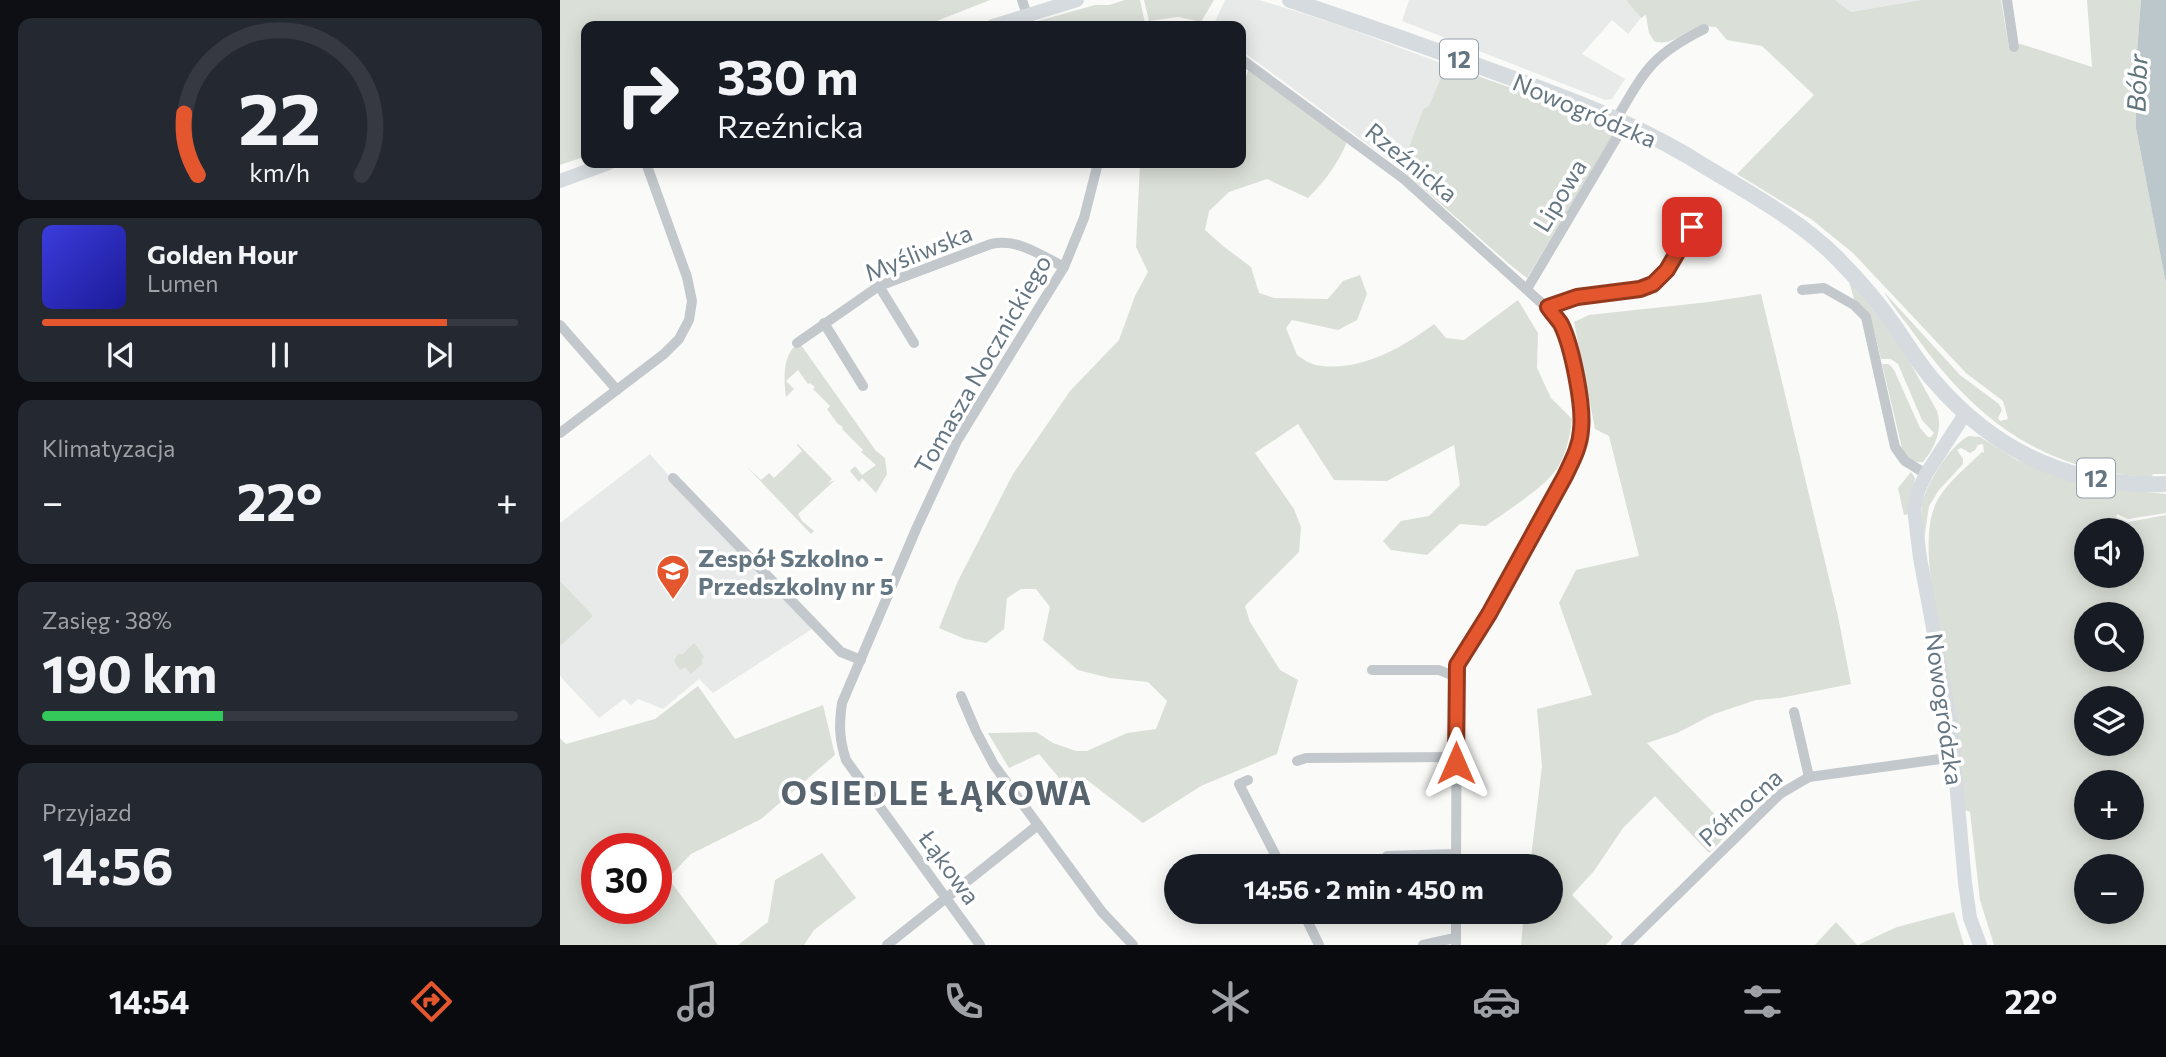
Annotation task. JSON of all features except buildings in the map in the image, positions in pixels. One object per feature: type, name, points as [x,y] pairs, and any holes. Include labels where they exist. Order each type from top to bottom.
[{"type":"main road","points":[[1008,21],[1077,0]]},
{"type":"main road","name":"Nowogródzka","points":[[1290,0],[1368,26],[1621,120],[1745,191],[1819,242],[1874,300],[1933,380],[1965,414],[1926,474],[1914,509],[1955,757],[1970,918],[1980,945]]},
{"type":"main road","points":[[560,181],[595,168]]},
{"type":"main road","name":"12","points":[[1965,414],[1983,430],[2043,463],[2110,481],[2158,484]]},
{"type":"street","points":[[1022,0],[1027,15]]},
{"type":"street","points":[[2007,0],[2014,47]]},
{"type":"street","name":"Lipowa","points":[[1527,289],[1621,120],[1635,86],[1652,64],[1671,47],[1704,29]]},
{"type":"street","name":"Rzeźnicka","points":[[1246,63],[1404,179],[1548,307],[1560,324],[1570,351],[1581,408],[1578,445],[1565,476],[1489,614],[1457,665],[1456,854]]},
{"type":"street","points":[[560,433],[664,354],[679,339],[689,320],[692,301],[688,277],[648,168]]},
{"type":"street","name":"Tomasza Nocznickiego","points":[[842,703],[957,441],[1064,267],[1084,218],[1097,168]]},
{"type":"street","points":[[1548,307],[1577,297],[1640,289],[1653,284],[1667,270],[1692,227]]},
{"type":"street","name":"Myśliwska","points":[[797,343],[878,286],[1004,241],[1018,244],[1064,267]]},
{"type":"street","points":[[878,286],[914,343]]},
{"type":"street","points":[[1802,290],[1824,288],[1859,309],[1866,317],[1895,447],[1905,461],[1926,474]]},
{"type":"street","points":[[824,323],[863,387]]},
{"type":"street","points":[[560,325],[617,390]]},
{"type":"street","points":[[673,478],[841,652],[861,660]]},
{"type":"street","points":[[1372,670],[1439,670],[1456,677]]},
{"type":"street","points":[[961,696],[994,765],[1102,912],[1133,945]]},
{"type":"street","name":"Łąkowa","points":[[842,703],[840,742],[846,760],[980,945]]},
{"type":"street","points":[[1794,712],[1809,777]]},
{"type":"street","points":[[1297,761],[1306,758],[1455,757]]},
{"type":"street","name":"Północna","points":[[1626,945],[1780,794],[1809,777],[1955,757]]},
{"type":"street","points":[[1248,779],[1240,784],[1275,854]]},
{"type":"street","points":[[887,945],[1038,825]]},
{"type":"street","points":[[1309,924],[1319,945]]},
{"type":"street","points":[[1423,945],[1456,941]]},
{"type":"shaded area","points":[[560,0],[990,0],[937,21],[581,21],[581,158],[560,165]]},
{"type":"shaded area","points":[[1125,0],[1140,0],[1145,21],[1038,21],[1095,5],[1109,5]]},
{"type":"shaded area","points":[[1144,0],[1214,0],[1202,21],[1178,17],[1149,21]]},
{"type":"shaded area","points":[[1225,0],[1259,0],[1342,26],[1446,65],[1429,107],[1423,109],[1401,169],[1246,54],[1246,21],[1215,21]]},
{"type":"shaded area","points":[[1409,0],[1626,0],[1641,18],[1628,34],[1612,20],[1582,54],[1625,79],[1612,99],[1605,100],[1402,21]]},
{"type":"shaded area","points":[[1626,0],[1835,0],[1851,12],[1921,0],[2001,0],[2009,48],[2021,44],[2092,67],[2087,0],[2141,0],[2136,64],[2136,128],[2166,284],[2166,474],[2153,474],[2151,477],[2113,473],[2077,465],[2015,436],[1988,416],[1938,365],[1884,292],[1960,375],[1999,404],[2002,410],[1998,418],[2000,421],[2008,419],[2003,401],[1966,373],[1853,253],[1811,219],[1737,174],[1814,95],[1762,46],[1727,40],[1716,27],[1698,27],[1668,42],[1654,41],[1649,33],[1646,15],[1641,18]]},
{"type":"shaded area","points":[[1835,0],[1921,0],[1851,12]]},
{"type":"shaded area","points":[[1446,65],[1580,112],[1616,128],[1617,131],[1527,278],[1401,169],[1423,109],[1429,106]]},
{"type":"shaded area","points":[[1250,66],[1349,137],[1332,170],[1308,198],[1267,179],[1229,192],[1209,211],[1205,230],[1251,267],[1259,293],[1274,298],[1328,299],[1343,281],[1360,275],[1367,294],[1357,320],[1338,330],[1292,320],[1286,328],[1297,355],[1316,365],[1332,367],[1364,362],[1394,350],[1434,324],[1446,338],[1464,340],[1518,300],[1538,333],[1537,368],[1551,398],[1572,419],[1568,443],[1561,461],[1545,482],[1486,526],[1460,524],[1427,555],[1391,550],[1383,541],[1401,521],[1429,516],[1460,485],[1454,445],[1387,481],[1334,480],[1298,424],[1255,453],[1294,509],[1301,527],[1299,552],[1245,606],[1250,622],[1280,670],[1298,680],[1277,754],[1201,786],[1143,823],[1083,777],[1066,786],[1039,754],[1009,768],[988,733],[1036,732],[1053,743],[1076,751],[1087,751],[1127,733],[1156,729],[1167,701],[1148,682],[1110,678],[1078,670],[1043,640],[1050,607],[1036,589],[1021,589],[1007,598],[1004,629],[986,643],[965,639],[939,628],[958,581],[1013,474],[1070,391],[1119,340],[1135,296],[1148,272],[1136,247],[1140,168],[1246,168],[1246,77]]},
{"type":"shaded area","points":[[1849,281],[1898,341],[1937,411],[1937,438],[1923,462],[1910,459],[1902,448],[1882,364],[1889,364],[1894,370],[1920,428],[1928,437],[1934,433],[1922,420],[1898,364],[1891,359],[1881,359],[1871,318],[1855,303]]},
{"type":"shaded area","points":[[1761,294],[1838,616],[1851,684],[1756,700],[1714,714],[1677,733],[1647,743],[1725,825],[1719,844],[1709,853],[1655,796],[1623,828],[1594,871],[1572,895],[1613,937],[1606,945],[1521,945],[1523,924],[1563,924],[1563,854],[1531,854],[1542,766],[1537,709],[1592,695],[1559,603],[1576,570],[1639,556],[1609,436],[1595,429],[1574,322],[1589,315]]},
{"type":"shaded area","points":[[797,344],[801,345],[876,451],[885,458],[887,474],[876,493],[862,478],[859,482],[850,471],[855,466],[862,475],[876,465],[861,452],[863,450],[837,423],[827,409],[830,406],[798,370],[786,381],[794,389],[786,397],[785,376],[786,362]]},
{"type":"shaded area","points":[[1969,436],[1980,437],[2017,460],[2064,479],[2112,489],[2166,494],[2166,513],[2134,518],[2117,514],[2118,518],[2074,518],[2074,588],[2144,588],[2144,519],[2166,515],[2166,945],[1994,945],[1980,900],[1970,812],[1965,810],[1956,719],[1935,612],[1929,554],[1929,529],[1934,508],[1955,478],[1984,453],[1983,444],[1970,453],[1961,448],[1957,450],[1963,464],[1939,490],[1929,506],[1924,540],[1921,518],[1924,497],[1933,476],[1954,447]]},
{"type":"shaded area","points":[[798,444],[832,479],[828,483],[835,480],[798,514],[814,531],[811,534],[746,466],[761,480],[769,473],[774,478],[802,451]]},
{"type":"shaded area","name":"Zespół Szkolno - Przedszkolny nr 5","points":[[650,454],[812,629],[713,693],[699,679],[663,709],[638,699],[631,705],[624,699],[599,718],[560,676],[560,523]]},
{"type":"shaded area","points":[[1911,472],[1915,478],[1909,514],[1904,515],[1898,488]]},
{"type":"shaded area","points":[[560,581],[593,616],[560,646]]},
{"type":"shaded area","points":[[694,643],[704,657],[701,660],[703,663],[691,674],[685,667],[680,670],[674,661],[678,654],[683,654]]},
{"type":"shaded area","points":[[698,686],[735,739],[823,705],[835,755],[761,819],[691,854],[672,874],[672,833],[581,833],[581,924],[672,924],[672,883],[718,945],[560,945],[560,738],[566,744],[655,719]]},
{"type":"shaded area","points":[[822,853],[856,898],[814,930],[804,945],[738,945],[768,922],[775,880]]},
{"type":"shaded area","points":[[1954,912],[1964,945],[1858,945],[1897,927]]},
{"type":"shaded area","points":[[1836,922],[1857,945],[1815,945]]},
{"type":"water","name":"Bóbr","points":[[2141,0],[2166,0],[2166,284],[2136,128],[2136,64]]},
{"type":"place","name":"Zespół Szkolno - Przedszkolny nr 5","points":[[673,601]]},
{"type":"district","name":"OSIEDLE ŁĄKOWA","points":[[937,792]]},
{"type":"route","points":[[1456,763],[1457,665],[1489,614],[1565,476],[1581,433],[1581,408],[1566,335],[1548,307],[1577,297],[1640,289],[1653,284],[1667,270],[1692,227]]}]
